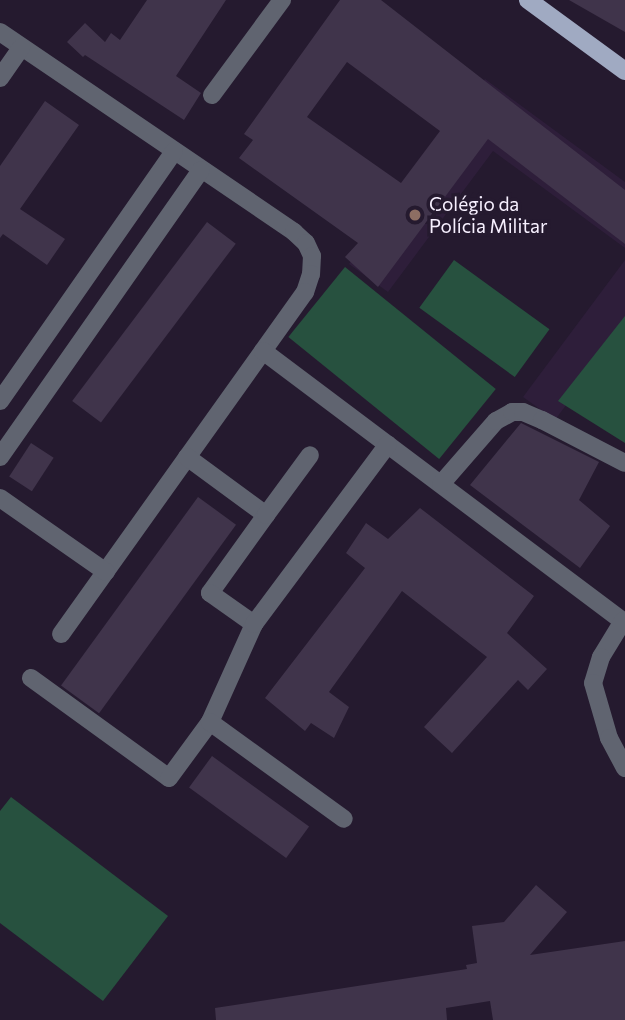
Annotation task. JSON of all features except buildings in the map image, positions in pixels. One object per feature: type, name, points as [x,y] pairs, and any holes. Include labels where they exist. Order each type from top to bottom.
[{"type":"main road","points":[[528,0],[625,71]]},
{"type":"lane","points":[[212,95],[282,0]]},
{"type":"lane","points":[[0,32],[294,232],[306,243],[312,256],[311,274],[305,292],[61,635]]},
{"type":"lane","points":[[0,78],[21,48]]},
{"type":"lane","points":[[0,401],[174,152]]},
{"type":"lane","points":[[0,457],[201,170]]},
{"type":"lane","points":[[263,351],[624,622],[601,657],[593,683],[609,738],[625,768]]},
{"type":"lane","points":[[441,484],[496,421],[512,412],[523,412],[542,420],[625,463]]},
{"type":"lane","points":[[31,678],[169,778],[210,722],[254,624],[388,444]]},
{"type":"lane","points":[[254,624],[210,593],[310,455]]},
{"type":"lane","points":[[187,457],[266,515]]},
{"type":"lane","points":[[0,498],[106,572]]},
{"type":"lane","points":[[210,722],[344,819]]},
{"type":"shaded area","name":"Colégio da Polícia Militar","points":[[485,79],[625,182],[625,248],[493,151],[388,292],[349,264]]},
{"type":"shaded area","points":[[625,260],[625,326],[555,420],[523,397]]},
{"type":"green space","points":[[454,260],[549,329],[515,377],[419,308]]},
{"type":"green space","points":[[345,267],[496,389],[439,459],[288,337]]},
{"type":"green space","points":[[625,316],[625,443],[558,401]]},
{"type":"green space","points":[[11,797],[168,916],[103,1001],[0,923],[0,811]]},
{"type":"place","name":"Colégio da Polícia Militar","points":[[415,215]]}]
